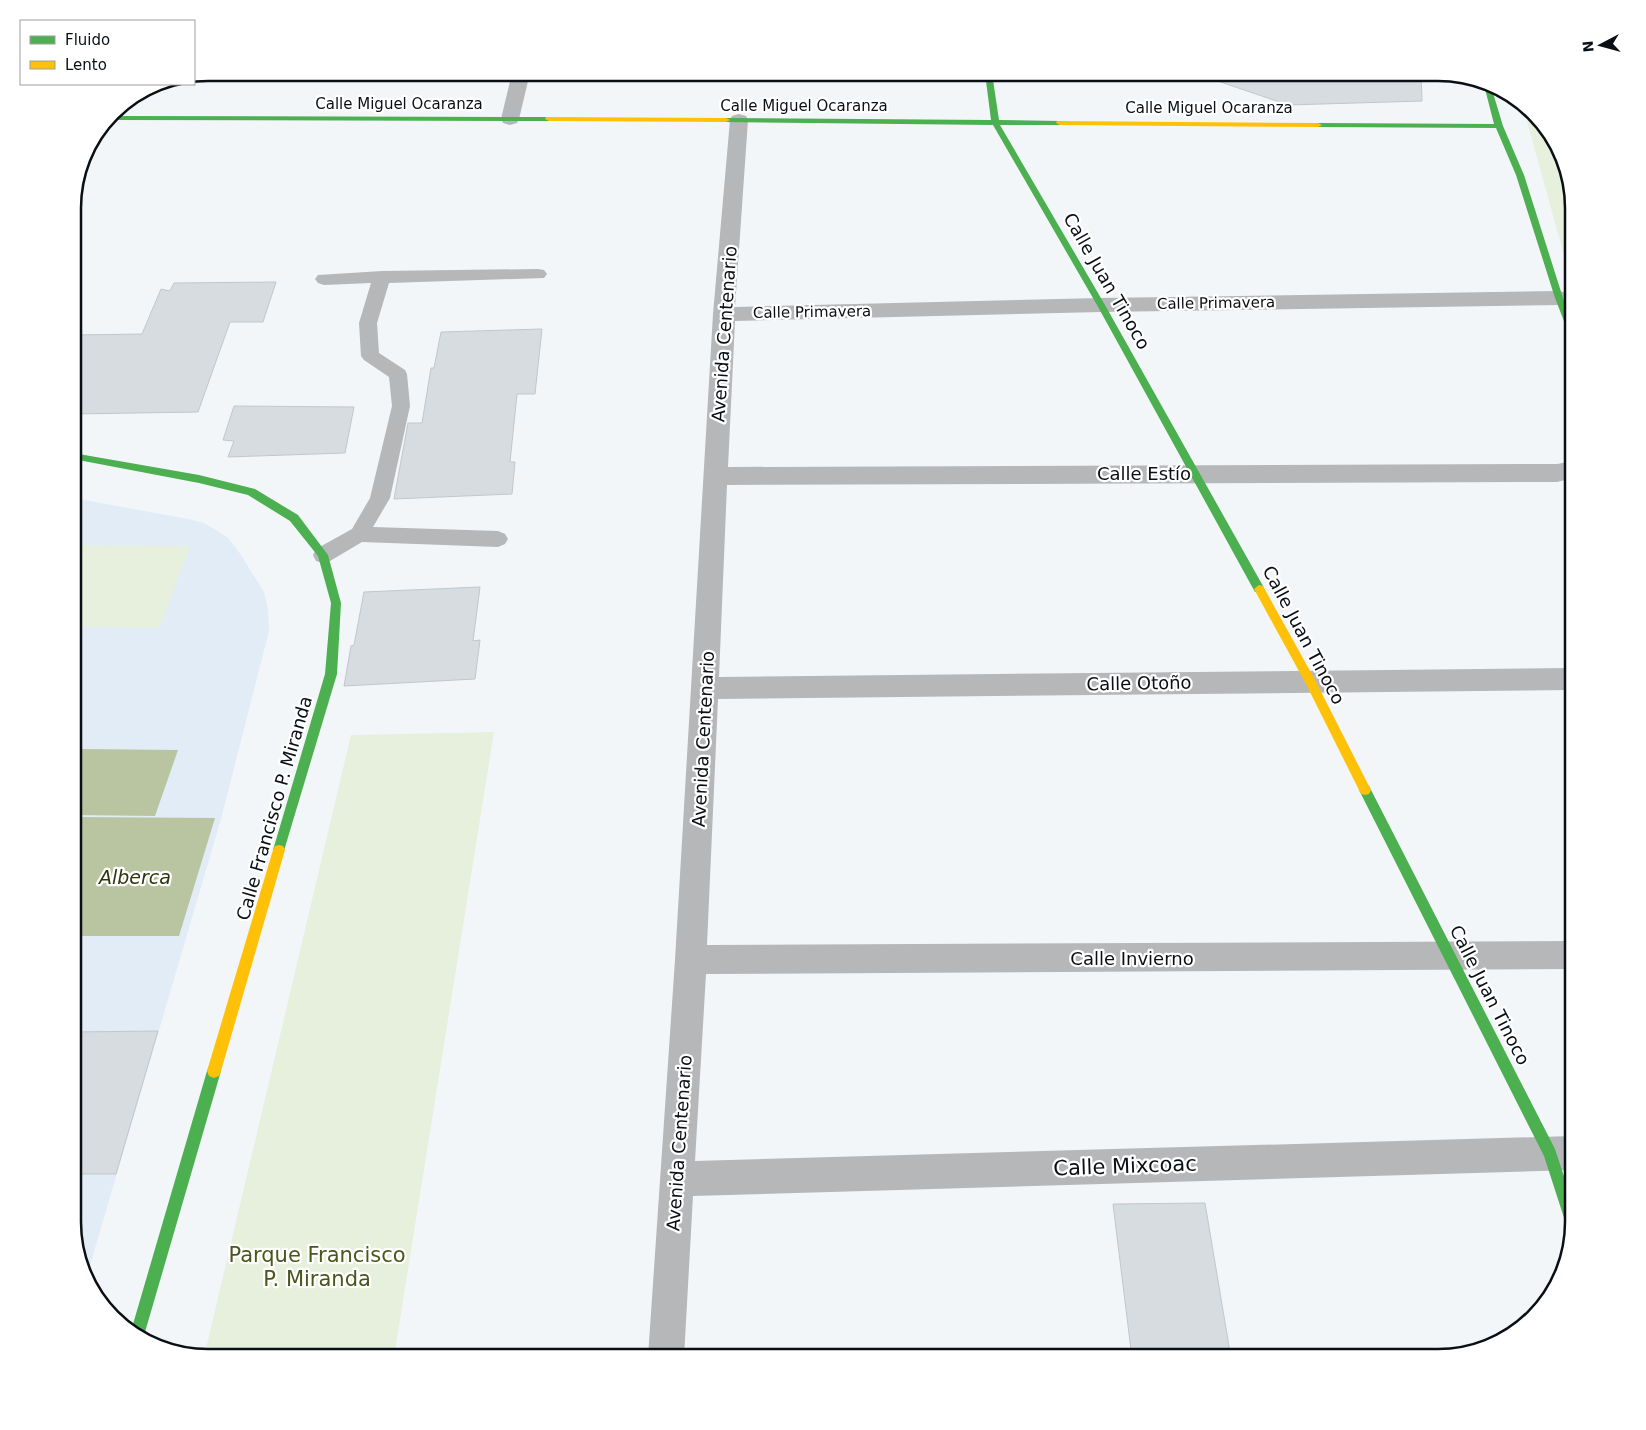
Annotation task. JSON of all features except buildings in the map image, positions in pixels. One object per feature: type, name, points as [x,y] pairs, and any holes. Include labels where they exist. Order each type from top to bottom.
[{"type":"street","points":[[510,119],[519,81]]},
{"type":"street","name":"Calle Juan Tinoco","points":[[989,81],[995,122],[1101,305],[1310,681],[1451,957],[1562,1153],[1565,1172]]},
{"type":"street","points":[[1489,92],[1499,126],[1520,175],[1565,312]]},
{"type":"street","name":"Calle Miguel Ocaranza","points":[[119,118],[739,120],[1499,126]]},
{"type":"street","name":"Avenida Centenario","points":[[667,1349],[691,960],[724,314],[739,120]]},
{"type":"street","name":"Calle Primavera","points":[[724,314],[1101,305],[1559,298]]},
{"type":"street","name":"Calle Francisco P. Miranda","points":[[82,458],[199,479],[251,492],[294,518],[323,555],[336,603],[331,674],[139,1328]]},
{"type":"street","name":"Calle Estío","points":[[715,476],[1565,471]]},
{"type":"street","name":"Calle Otoño","points":[[705,688],[1565,678]]},
{"type":"street","name":"Calle Invierno","points":[[691,960],[1565,955]]},
{"type":"street","name":"Calle Mixcoac","points":[[677,1179],[1562,1153]]},
{"type":"lane","points":[[324,279],[382,276],[538,274]]},
{"type":"lane","points":[[323,555],[359,534],[380,498],[401,406],[398,374],[370,356],[368,323],[382,276]]},
{"type":"lane","points":[[359,534],[498,539]]},
{"type":"shaded area","points":[[82,500],[204,523],[228,538],[264,592],[268,609],[269,631],[221,819],[90,1267],[82,1230]]},
{"type":"green space","points":[[1526,117],[1539,131],[1548,145],[1558,167],[1564,191],[1565,259]]},
{"type":"green space","points":[[82,545],[190,546],[159,628],[82,627]]},
{"type":"green space","name":"Parque Francisco P. Miranda","points":[[494,732],[395,1349],[206,1349],[351,735]]},
{"type":"water","points":[[82,749],[178,750],[155,816],[82,815]]},
{"type":"water","name":"Alberca","points":[[82,817],[215,818],[179,936],[82,936]]},
{"type":"traffic: fast","points":[[989,81],[995,122],[1101,305],[1259,589]]},
{"type":"traffic: fast","points":[[1489,92],[1499,126],[1520,175],[1565,313]]},
{"type":"traffic: fast","points":[[119,118],[549,119]]},
{"type":"traffic: fast","points":[[726,120],[1060,123]]},
{"type":"traffic: fast","points":[[1318,125],[1499,126]]},
{"type":"traffic: fast","points":[[82,458],[199,479],[251,492],[294,518],[323,555],[336,603],[331,674],[279,850]]},
{"type":"traffic: fast","points":[[1365,790],[1550,1154],[1565,1200]]},
{"type":"traffic: fast","points":[[139,1328],[214,1071]]},
{"type":"traffic: slow","points":[[549,119],[726,120]]},
{"type":"traffic: slow","points":[[1060,123],[1318,125]]},
{"type":"traffic: slow","points":[[1259,589],[1310,681],[1365,790]]},
{"type":"traffic: slow","points":[[214,1071],[279,850]]}]
